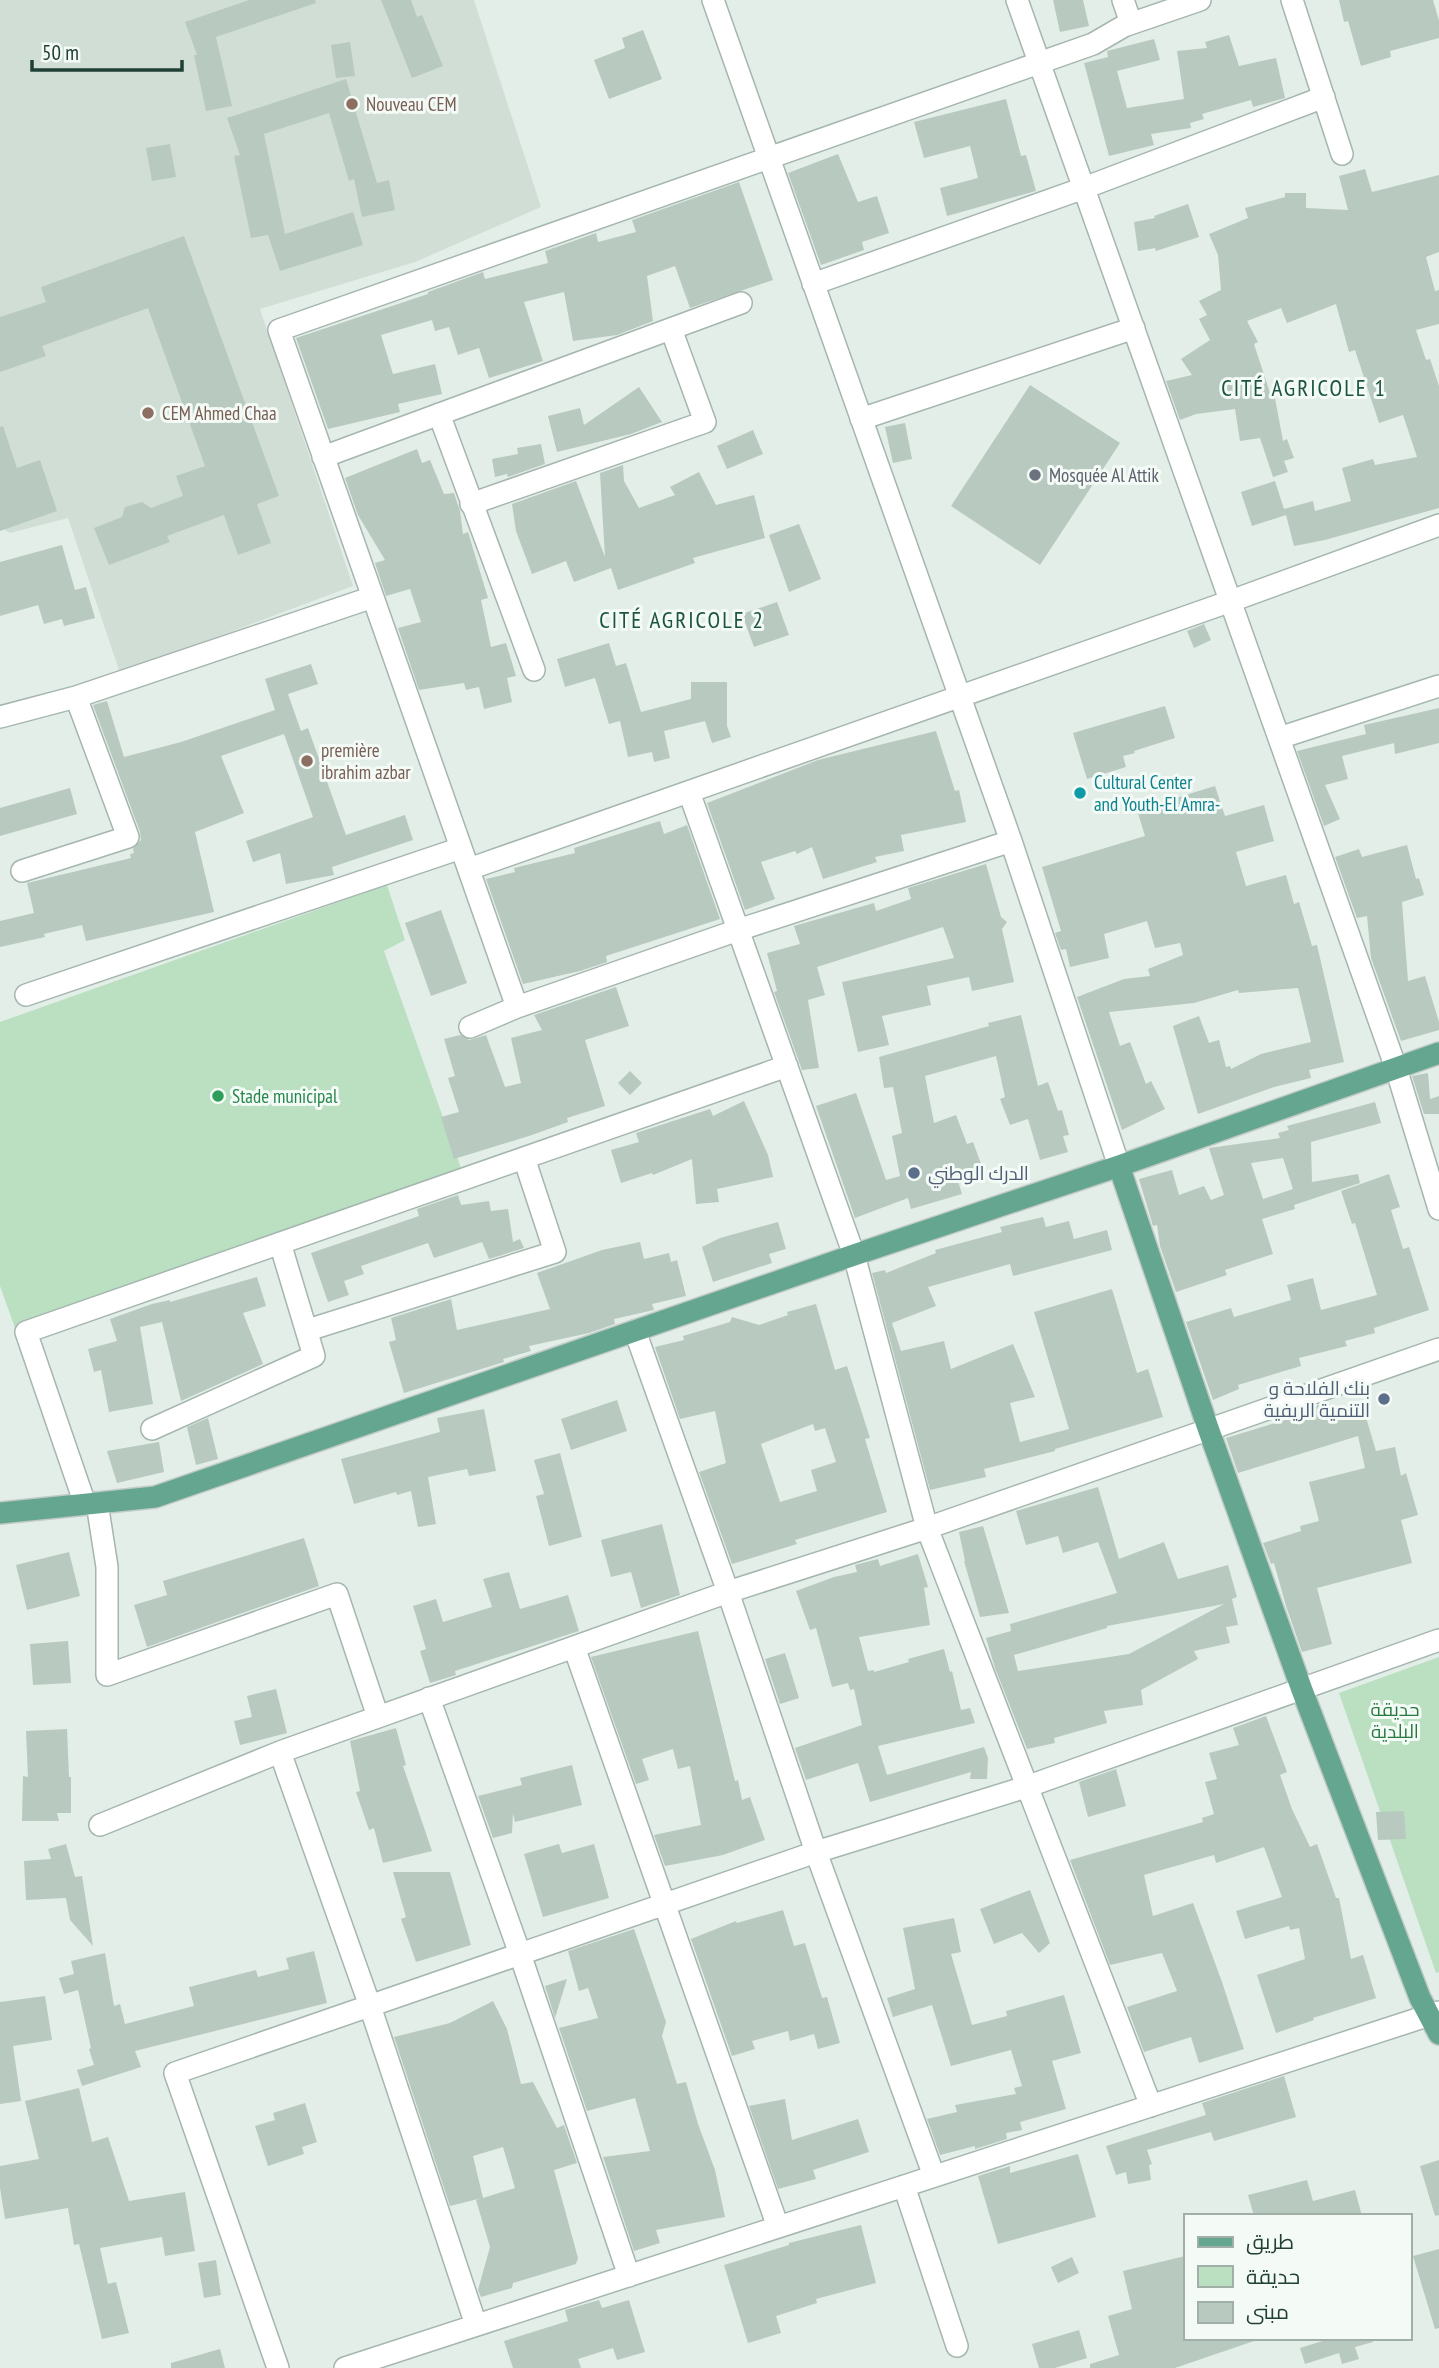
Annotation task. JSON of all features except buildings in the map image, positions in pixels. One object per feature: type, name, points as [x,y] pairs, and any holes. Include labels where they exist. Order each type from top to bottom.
[{"type":"main road","points":[[10,1513],[155,1497],[854,1255],[1119,1167],[1439,1053]]},
{"type":"main road","points":[[1119,1167],[1208,1428],[1302,1690],[1439,2034]]},
{"type":"street","points":[[713,0],[1011,841],[1119,1167]]},
{"type":"street","points":[[1017,0],[1396,1068],[1439,1209]]},
{"type":"street","points":[[1123,0],[1131,23]]},
{"type":"street","points":[[517,1007],[279,330],[1040,63],[1093,44],[1131,23],[1200,0]]},
{"type":"street","points":[[1292,0],[1342,154]]},
{"type":"street","points":[[813,285],[1084,188],[1324,97]]},
{"type":"street","points":[[323,457],[741,303]]},
{"type":"street","points":[[861,419],[1134,328]]},
{"type":"street","points":[[471,504],[705,422],[671,329]]},
{"type":"street","points":[[439,414],[534,670]]},
{"type":"street","points":[[469,869],[1231,601],[1439,525]]},
{"type":"street","points":[[0,717],[76,697],[373,597]]},
{"type":"street","points":[[1279,738],[1439,686]]},
{"type":"street","points":[[22,872],[128,837],[76,697]]},
{"type":"street","points":[[689,792],[854,1255],[927,1528],[1151,2106]]},
{"type":"street","points":[[470,1027],[517,1007],[738,930],[1011,841]]},
{"type":"street","points":[[26,995],[461,848]]},
{"type":"street","points":[[378,1717],[337,1594],[107,1675],[107,1567],[91,1504],[26,1332],[787,1066]]},
{"type":"street","points":[[307,1330],[555,1252],[524,1158]]},
{"type":"street","points":[[152,1429],[314,1356],[280,1243]]},
{"type":"street","points":[[635,1331],[728,1592],[816,1852],[934,2176]]},
{"type":"street","points":[[100,1825],[280,1752],[429,1698],[728,1592],[927,1528],[1439,1349]]},
{"type":"street","points":[[0,1500],[10,1513]]},
{"type":"street","points":[[278,2368],[175,2073],[816,1852],[1026,1787],[1439,1640]]},
{"type":"street","points":[[574,1647],[778,2227]]},
{"type":"street","points":[[429,1698],[520,1954],[629,2276]]},
{"type":"street","points":[[280,1752],[370,2006],[475,2326]]},
{"type":"street","points":[[345,2368],[1433,2014]]},
{"type":"street","points":[[904,2186],[957,2346]]},
{"type":"shaded area","name":"CEM Ahmed Chaa","points":[[0,0],[474,0],[541,207],[415,262],[260,309],[353,586],[120,673],[68,518],[10,533],[0,527]]},
{"type":"green space","name":"Stade municipal","points":[[387,885],[405,940],[384,951],[462,1171],[15,1328],[0,1286],[0,1022]]},
{"type":"green space","name":"حديقة البلدية","points":[[1439,1657],[1439,1972],[1436,1973],[1339,1693]]},
{"type":"place","name":"Nouveau CEM","points":[[352,104]]},
{"type":"place","name":"CEM Ahmed Chaa","points":[[148,413]]},
{"type":"place","name":"Mosquée Al Attik","points":[[1035,475]]},
{"type":"place","name":"première ibrahim azbar","points":[[307,761]]},
{"type":"place","name":"Cultural Center and Youth-El Amra-","points":[[1080,793]]},
{"type":"place","name":"Stade municipal","points":[[218,1096]]},
{"type":"place","name":"الدرك الوطني","points":[[914,1173]]},
{"type":"place","name":"بنك الفلاحة و التنمية الريفية","points":[[1384,1399]]},
{"type":"district","name":"CITÉ AGRICOLE 1","points":[[1304,388]]},
{"type":"district","name":"CITÉ AGRICOLE 2","points":[[682,620]]}]
